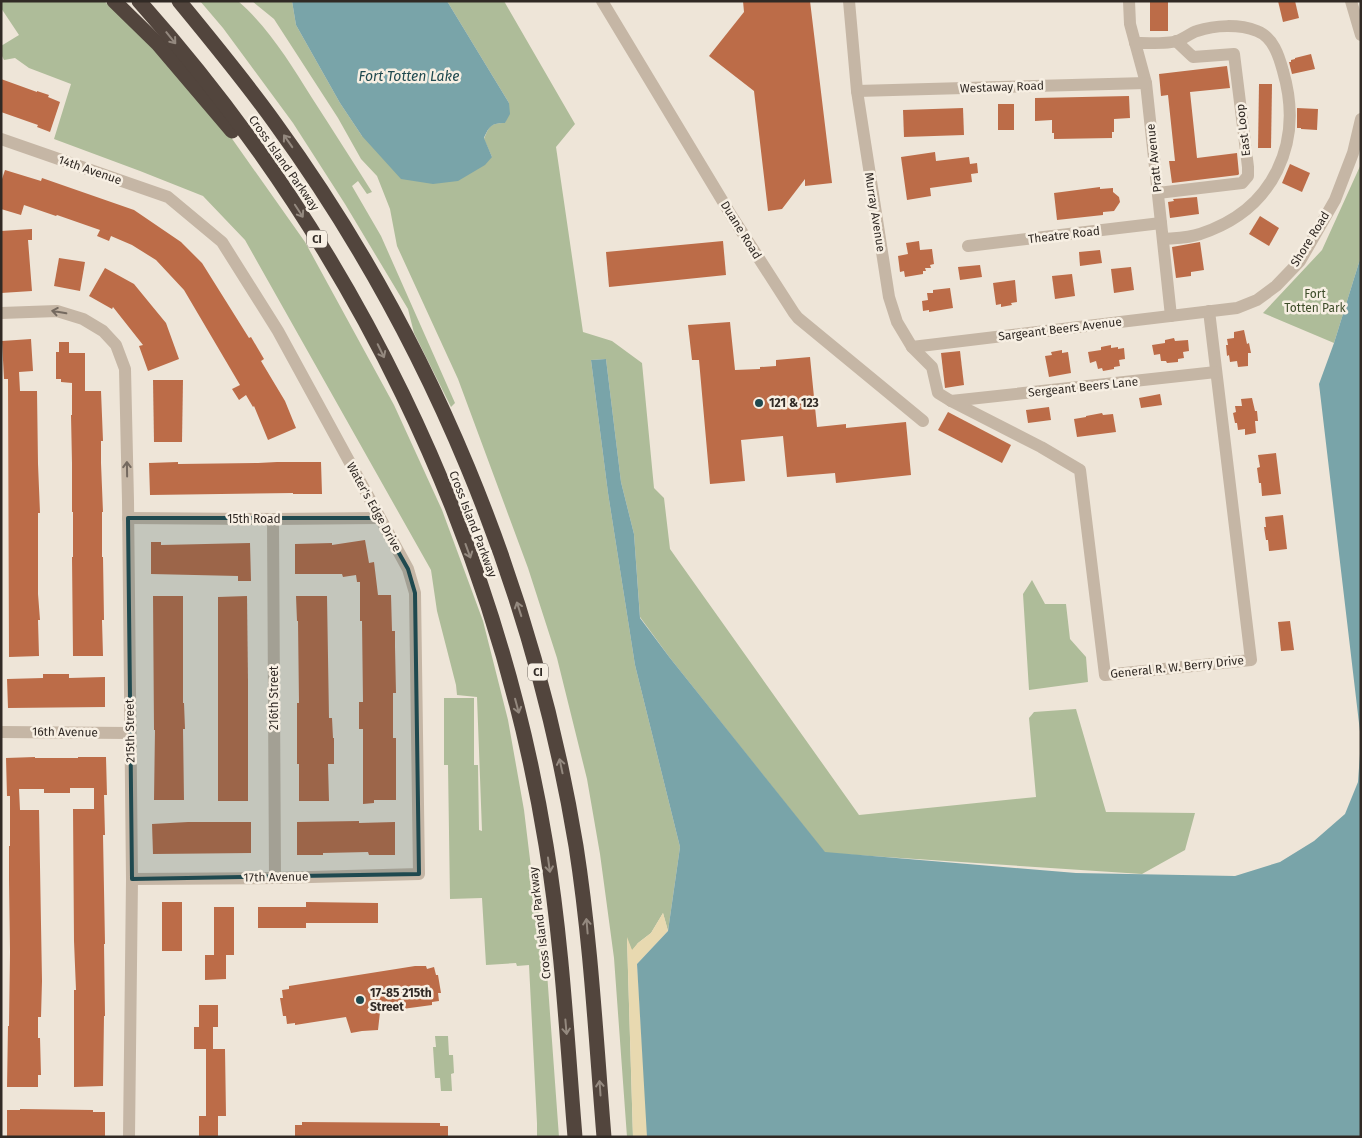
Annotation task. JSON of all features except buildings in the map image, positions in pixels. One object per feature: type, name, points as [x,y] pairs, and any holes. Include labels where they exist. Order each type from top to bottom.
[{"type":"highway","points":[[114,1],[158,44],[288,194]]},
{"type":"highway","name":"Cross Island Parkway","points":[[139,1],[192,64],[247,135],[288,194],[336,270],[363,316],[417,424],[452,505],[484,595],[505,662],[535,784],[546,845],[558,934],[575,1137]]},
{"type":"highway","name":"Cross Island Parkway","points":[[178,1],[275,123],[364,258],[407,336],[446,417],[481,499],[522,617],[547,704],[576,846],[586,918],[604,1137]]},
{"type":"highway","points":[[188,1],[222,54]]},
{"type":"street","name":"Duane Road","points":[[602,1],[731,215],[794,313],[923,421]]},
{"type":"street","name":"Murray Avenue","points":[[849,1],[857,91],[889,297],[897,322],[912,347],[932,367],[938,393],[951,402]]},
{"type":"street","name":"Pratt Avenue","points":[[1129,1],[1130,24],[1146,84],[1171,316]]},
{"type":"street","points":[[1351,1],[1361,35]]},
{"type":"street","points":[[1135,43],[1176,41],[1198,30],[1217,26],[1242,27],[1259,31],[1271,40],[1280,58],[1290,100],[1288,139],[1281,162],[1273,179],[1255,202],[1225,224],[1198,235],[1163,239]]},
{"type":"street","name":"East Loop","points":[[1158,193],[1242,183],[1248,176],[1234,54],[1193,57],[1176,41]]},
{"type":"street","name":"Westaway Road","points":[[857,91],[1146,84]]},
{"type":"street","name":"Shore Road","points":[[1209,311],[1237,308],[1257,300],[1276,286],[1300,261],[1335,200],[1353,153],[1361,119]]},
{"type":"street","name":"14th Avenue","points":[[5,143],[168,197]]},
{"type":"street","name":"Water's Edge Drive","points":[[168,197],[222,242],[278,331],[408,569],[415,593],[419,874]]},
{"type":"street","name":"Theatre Road","points":[[968,246],[1161,223]]},
{"type":"street","name":"215th Street","points":[[1,313],[58,310],[83,319],[103,332],[116,345],[125,369],[132,879],[129,1137]]},
{"type":"street","name":"Sargeant Beers Avenue","points":[[912,347],[1209,311]]},
{"type":"street","name":"General R. W. Berry Drive","points":[[951,402],[1041,447],[1080,470],[1105,675],[1251,660],[1209,311]]},
{"type":"street","name":"Sergeant Beers Lane","points":[[951,402],[1216,372]]},
{"type":"street","name":"15th Road","points":[[128,518],[379,518]]},
{"type":"street","name":"216th Street","points":[[273,519],[274,878]]},
{"type":"street","name":"16th Avenue","points":[[1,732],[130,733]]},
{"type":"street","name":"17th Avenue","points":[[132,879],[419,874]]},
{"type":"highlighted area","points":[[128,518],[379,518],[408,569],[415,593],[419,874],[132,879]]},
{"type":"green space","points":[[1,1],[104,1],[156,48],[228,133],[305,242],[394,405],[442,510],[483,621],[508,720],[524,810],[532,876],[545,945],[559,1137],[537,1137],[529,965],[517,966],[516,963],[486,965],[482,898],[450,899],[448,765],[444,765],[444,698],[474,698],[474,765],[478,765],[479,830],[482,831],[477,697],[457,695],[437,611],[431,570],[245,240],[203,196],[54,139],[71,84],[29,68],[15,58],[4,60],[1,54],[1,46],[19,35],[1,8]]},
{"type":"green space","points":[[200,1],[238,1],[260,23],[287,59],[372,192],[367,194],[358,181],[352,186],[381,236],[455,403],[451,407],[414,333],[408,309],[345,204],[293,123],[223,28]]},
{"type":"green space","points":[[252,1],[292,1],[296,25],[340,103],[362,136],[492,157],[484,139],[491,126],[505,123],[509,103],[447,1],[504,1],[575,124],[556,147],[583,332],[612,341],[642,363],[654,488],[664,498],[670,549],[859,815],[1036,797],[1029,718],[1034,712],[1076,709],[1106,812],[1195,813],[1185,850],[1142,874],[825,853],[670,658],[640,617],[634,534],[621,482],[606,359],[591,360],[608,493],[635,665],[680,847],[668,931],[663,913],[651,933],[638,943],[632,951],[627,939],[633,1137],[627,1137],[614,958],[600,854],[587,779],[557,658],[528,568],[458,379],[397,246],[390,209],[377,176],[361,159],[338,118],[274,19]]},
{"type":"green space","name":"Fort Totten Park","points":[[1361,164],[1361,256],[1334,343],[1263,313],[1322,250]]},
{"type":"green space","points":[[1032,580],[1045,604],[1066,604],[1070,639],[1086,657],[1088,682],[1029,690],[1023,594]]},
{"type":"green space","points":[[435,1036],[448,1036],[449,1055],[453,1055],[452,1091],[441,1091],[440,1078],[435,1078],[433,1047],[436,1047]]},
{"type":"sand","points":[[663,913],[668,931],[637,964],[648,1137],[633,1137],[627,937],[632,950],[651,933]]},
{"type":"water","name":"Fort Totten Lake","points":[[292,1],[447,1],[509,103],[510,114],[505,123],[492,126],[484,138],[492,157],[485,165],[458,181],[433,184],[401,179],[362,136],[340,103],[296,25]]},
{"type":"water","points":[[1361,256],[1361,740],[1319,384]]},
{"type":"water","points":[[606,359],[621,482],[634,534],[640,618],[825,852],[1076,873],[1235,876],[1280,862],[1314,841],[1345,814],[1358,782],[1361,740],[1361,1137],[647,1137],[637,964],[668,931],[680,847],[635,665],[608,493],[591,360]]},
{"type":"place","name":"121 & 123","points":[[759,403]]},
{"type":"place","name":"17-85 215th Street","points":[[360,1000]]}]
